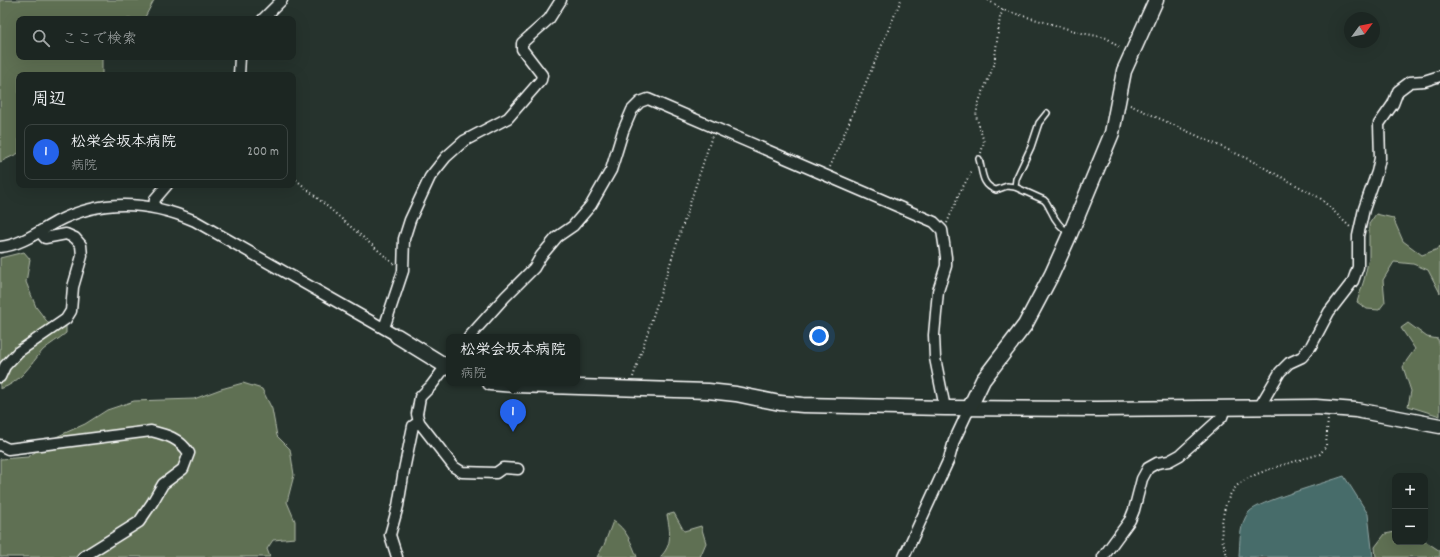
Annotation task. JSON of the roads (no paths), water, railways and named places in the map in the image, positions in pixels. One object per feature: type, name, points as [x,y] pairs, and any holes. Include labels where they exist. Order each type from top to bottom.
[{"type":"street","points":[[267,16],[282,0]]},
{"type":"street","points":[[384,328],[404,271],[404,239],[410,220],[430,177],[446,158],[464,141],[508,118],[541,80],[542,75],[522,49],[522,43],[548,19],[561,0]]},
{"type":"street","points":[[904,557],[949,459],[954,441],[983,380],[1026,325],[1052,274],[1112,133],[1124,71],[1156,0]]},
{"type":"street","points":[[239,72],[240,60]]},
{"type":"street","points":[[1260,406],[1280,372],[1289,363],[1302,357],[1311,346],[1329,312],[1353,281],[1358,267],[1358,236],[1364,210],[1377,172],[1380,158],[1379,124],[1393,104],[1398,91],[1410,82],[1424,81],[1440,76]]},
{"type":"street","points":[[472,334],[534,268],[557,237],[573,226],[591,205],[611,170],[623,131],[632,110],[640,102],[648,98],[934,222],[942,230],[946,266],[938,291],[934,335],[935,358],[945,408]]},
{"type":"street","points":[[154,207],[155,199],[164,188]]},
{"type":"street","points":[[0,246],[24,240],[77,213],[94,208],[136,204],[154,207],[180,214],[196,221],[446,364]]},
{"type":"street","points":[[0,377],[6,366],[18,352],[66,319],[71,311],[74,287],[82,256],[81,245],[75,238],[66,234],[45,238],[40,232]]},
{"type":"street","points":[[446,367],[420,397],[417,414],[419,422],[454,467],[462,472],[496,473],[503,468],[518,469]]},
{"type":"street","points":[[554,386],[708,391],[736,394],[780,403],[804,405],[945,408],[1225,408],[1260,406],[1330,408],[1356,410],[1440,426]]},
{"type":"street","points":[[1103,557],[1130,520],[1142,479],[1148,468],[1157,463],[1169,461],[1180,455],[1222,417],[1225,408]]},
{"type":"street","points":[[397,557],[390,535],[398,506],[413,426],[419,422]]},
{"type":"street","points":[[0,445],[8,449],[151,431],[166,435],[182,443],[189,453],[183,469],[163,484],[139,522],[83,557]]},
{"type":"lane","points":[[1015,186],[1016,179],[1031,147],[1039,123],[1047,113]]},
{"type":"lane","points":[[979,159],[982,167],[981,175],[990,188],[996,190],[1007,186],[1015,186],[1048,203],[1058,224],[1070,234]]},
{"type":"water","points":[[1344,476],[1368,514],[1373,557],[1239,557],[1243,522],[1249,512],[1265,503],[1293,492]]},
{"type":"place","name":"松栄会坂本病院","points":[[513,432]]}]
